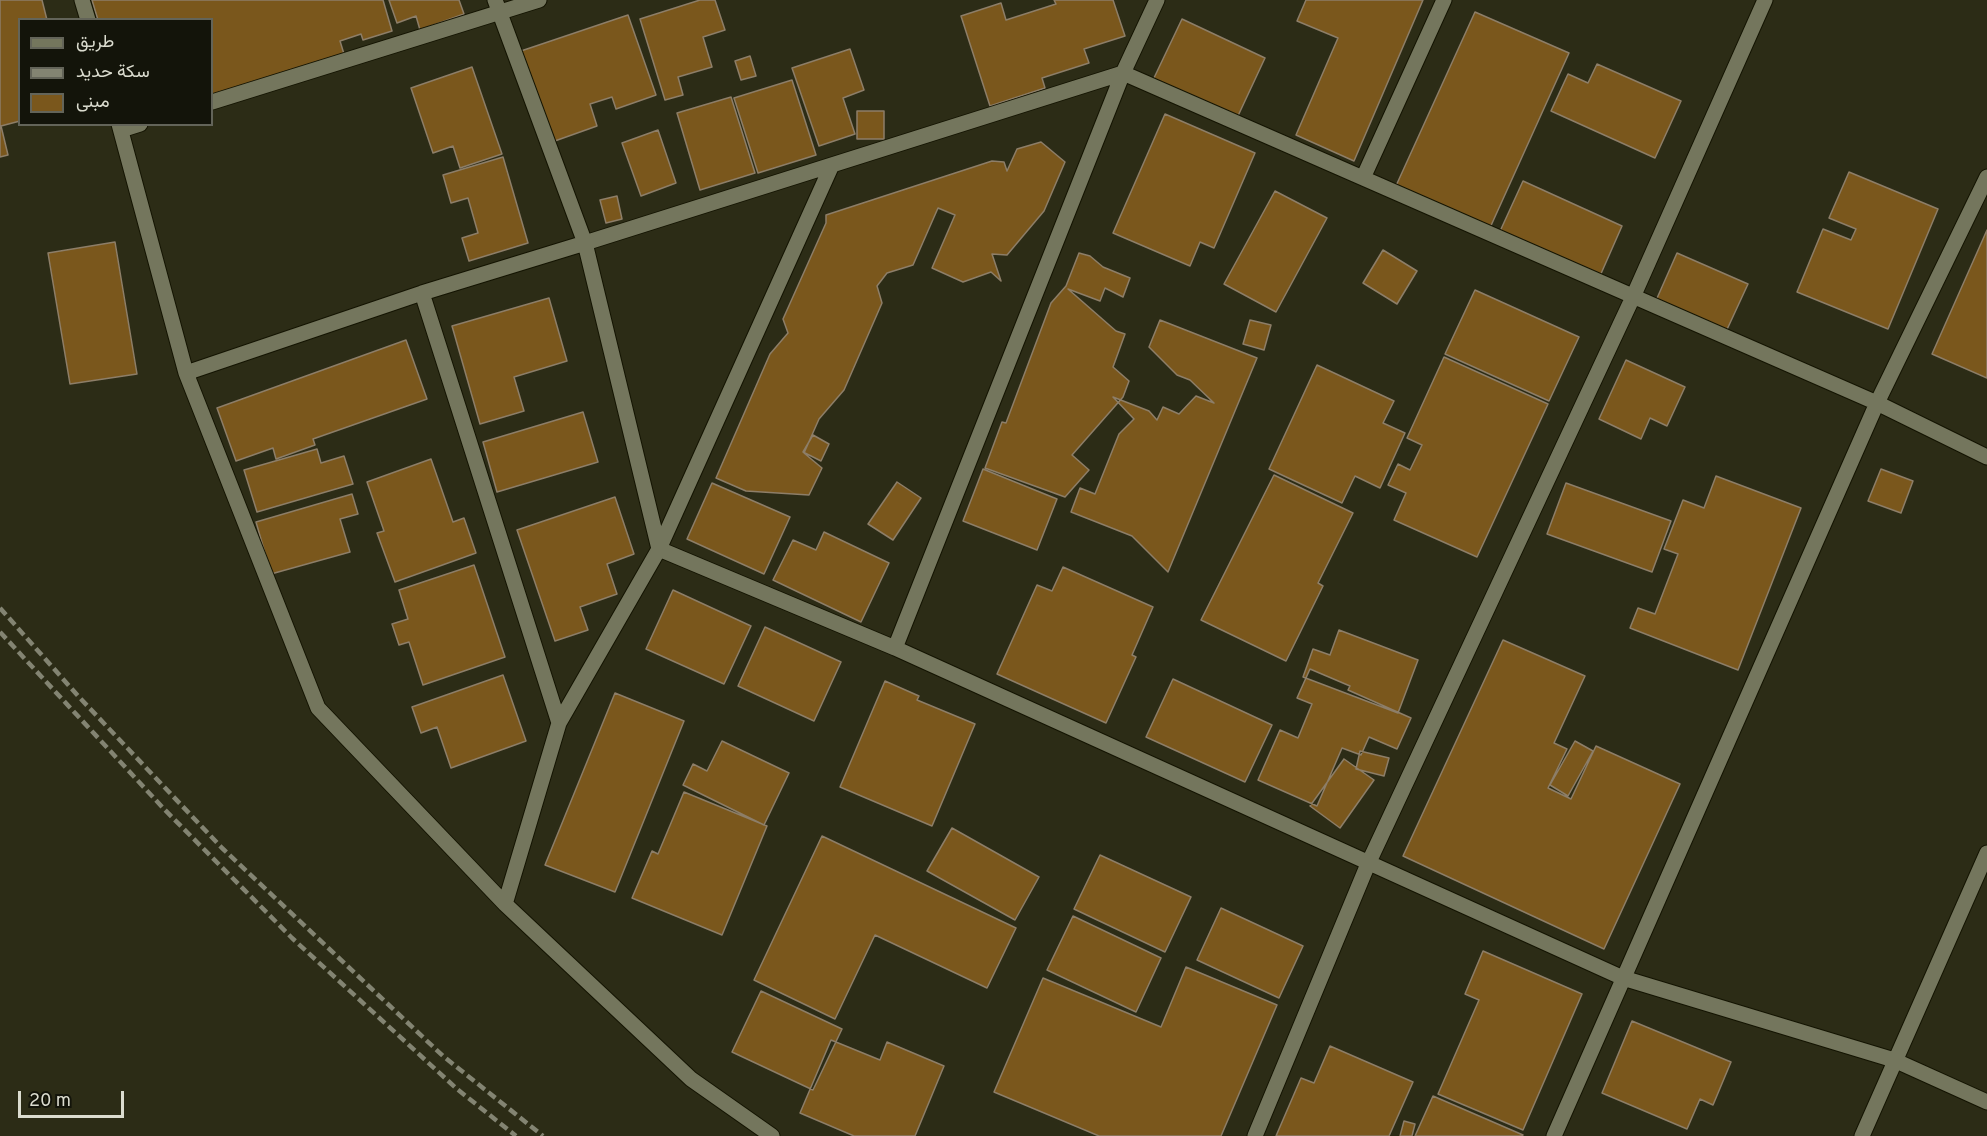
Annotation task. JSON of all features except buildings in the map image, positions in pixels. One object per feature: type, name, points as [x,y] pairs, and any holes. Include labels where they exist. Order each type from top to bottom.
[{"type":"street","points":[[82,0],[87,18]]},
{"type":"street","points":[[213,102],[497,6],[539,0]]},
{"type":"street","points":[[895,648],[1123,73],[1157,0]]},
{"type":"street","points":[[1363,178],[1444,0]]},
{"type":"street","points":[[1255,1136],[1368,864],[1634,297],[1765,0]]},
{"type":"street","points":[[497,6],[585,243],[659,549]]},
{"type":"street","points":[[186,373],[422,294],[1123,73],[1877,403],[1987,457]]},
{"type":"street","points":[[120,127],[186,373],[318,708],[505,904],[691,1079],[772,1136]]},
{"type":"street","points":[[505,904],[559,723],[659,549],[832,165]]},
{"type":"street","points":[[1554,1136],[1877,403],[1987,177]]},
{"type":"street","points":[[422,294],[559,723]]},
{"type":"street","points":[[659,549],[895,648],[1623,978],[1894,1060],[1987,1102]]},
{"type":"street","points":[[1862,1136],[1987,853]]},
{"type":"railway","points":[[0,608],[79,697],[222,848],[443,1056],[543,1136]]},
{"type":"railway","points":[[0,632],[164,809],[292,938],[457,1089],[516,1136]]}]
